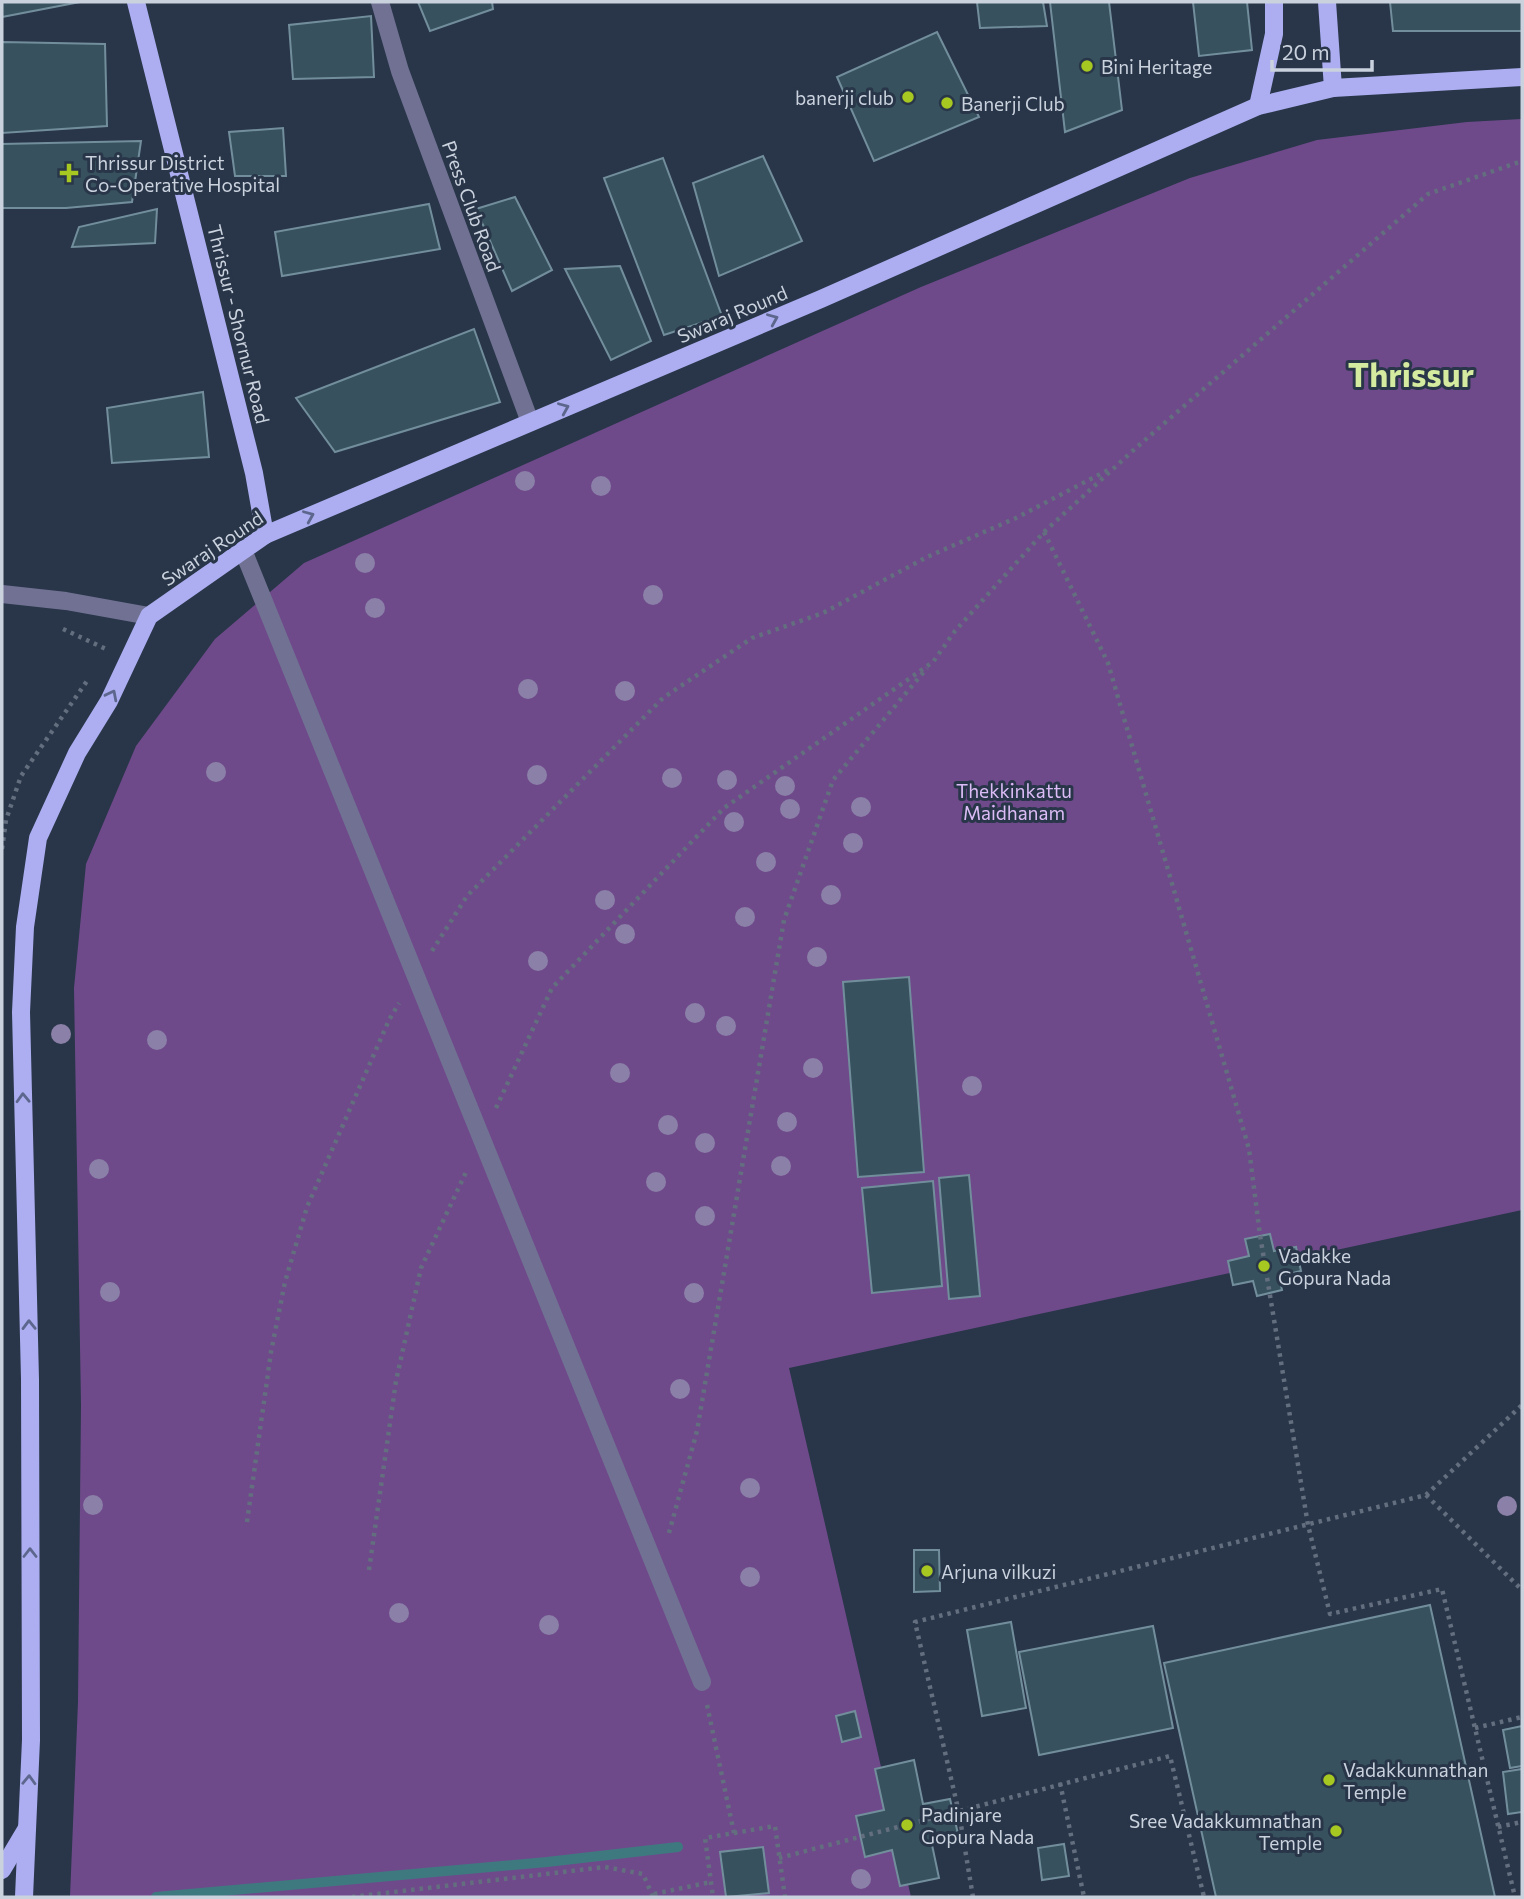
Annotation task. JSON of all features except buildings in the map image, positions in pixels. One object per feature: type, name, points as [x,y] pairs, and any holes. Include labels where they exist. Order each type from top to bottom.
[{"type":"main road","name":"Thrissur - Shornur Road","points":[[136,2],[244,432],[265,535]]},
{"type":"main road","points":[[1258,106],[1274,34],[1274,2]]},
{"type":"main road","points":[[1327,2],[1333,88]]},
{"type":"main road","name":"Swaraj Round","points":[[24,1897],[31,1740],[30,1379],[21,1012],[25,927],[38,838],[77,753],[109,701],[149,616],[265,535],[821,299],[1258,106],[1333,88],[1522,77]]},
{"type":"main road","points":[[2,1870],[27,1827]]},
{"type":"street","name":"Press Club Road","points":[[380,2],[400,71],[530,422]]},
{"type":"street","points":[[243,550],[702,1682]]},
{"type":"street","points":[[2,594],[66,601],[149,616]]},
{"type":"path","points":[[658,1574],[696,1431],[783,920],[832,780],[933,662],[955,631],[1044,532],[1114,467],[1427,194],[1522,161]]},
{"type":"path","points":[[247,1522],[271,1353],[285,1282],[307,1207],[389,1020],[467,896],[663,698],[752,638],[823,613],[927,557],[1016,518],[1114,467]]},
{"type":"path","points":[[1044,532],[1108,663],[1249,1149],[1260,1236],[1308,1525],[1330,1614],[1442,1589],[1515,1897]]},
{"type":"path","points":[[62,628],[108,651],[101,662]]},
{"type":"path","points":[[369,1570],[396,1381],[421,1268],[552,988],[724,808],[933,662]]},
{"type":"path","points":[[2,849],[6,820],[21,776],[93,673]]},
{"type":"path","points":[[973,1897],[959,1813],[915,1622],[1426,1495],[1522,1405]]},
{"type":"path","points":[[1426,1495],[1522,1590]]},
{"type":"path","points":[[702,1682],[734,1833]]},
{"type":"path","points":[[1475,1728],[1522,1717]]},
{"type":"path","points":[[779,1858],[1170,1756],[1204,1897]]},
{"type":"path","points":[[1060,1783],[1084,1897]]},
{"type":"path","points":[[1498,1827],[1522,1822]]},
{"type":"path","points":[[713,1897],[705,1838],[775,1826],[785,1897]]},
{"type":"path","points":[[352,1897],[605,1867],[643,1874],[654,1896],[711,1882]]},
{"type":"green space","name":"Thekkinkattu Maidhanam","points":[[1522,119],[1522,1210],[789,1368],[911,1897],[70,1897],[78,1702],[81,1405],[74,988],[86,864],[136,746],[215,639],[304,563],[921,287],[1190,178],[1317,140],[1467,122]]},
{"type":"waterway","points":[[156,1897],[547,1862],[678,1847]]},
{"type":"place","name":"Bini Heritage","points":[[1087,66]]},
{"type":"place","name":"banerji club","points":[[908,97]]},
{"type":"place","name":"Banerji Club","points":[[947,103]]},
{"type":"place","name":"Thrissur District Co-Operative Hospital","points":[[69,173]]},
{"type":"place","name":"Vadakke Gopura Nada","points":[[1264,1266]]},
{"type":"place","name":"Arjuna vilkuzi","points":[[927,1571]]},
{"type":"place","name":"Vadakkunnathan Temple","points":[[1329,1780]]},
{"type":"place","name":"Padinjare Gopura Nada","points":[[907,1825]]},
{"type":"place","name":"Sree Vadakkumnathan Temple","points":[[1336,1831]]},
{"type":"district","name":"Thrissur","points":[[1411,373]]}]
